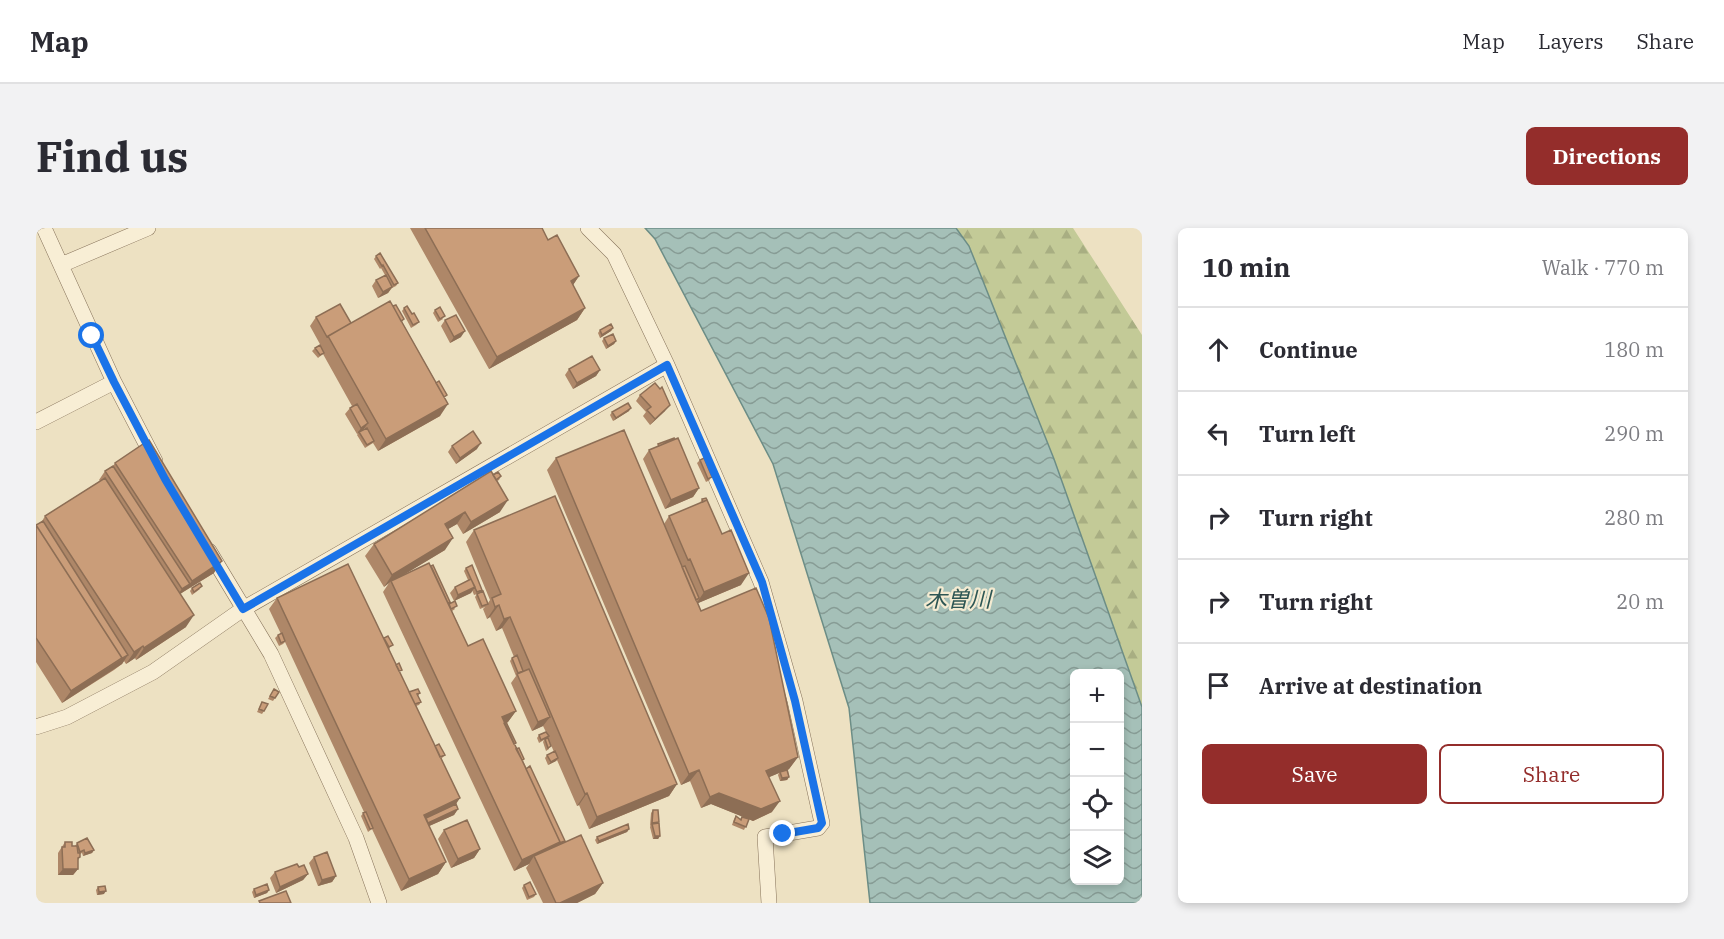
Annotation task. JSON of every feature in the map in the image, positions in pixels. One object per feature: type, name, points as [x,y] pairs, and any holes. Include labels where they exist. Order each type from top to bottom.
[{"type":"street","points":[[44,228],[114,382],[160,470]]},
{"type":"street","points":[[61,265],[148,228]]},
{"type":"street","points":[[588,228],[614,254],[667,365],[762,582],[795,701],[822,823],[818,828],[765,837],[769,903]]},
{"type":"street","points":[[36,727],[67,717],[153,672],[243,609],[667,365]]},
{"type":"street","points":[[36,422],[114,382]]},
{"type":"street","points":[[199,535],[271,654],[356,838],[379,903]]},
{"type":"green space","points":[[956,228],[1073,228],[1142,335],[1142,707],[1054,459],[969,247]]},
{"type":"water","name":"木曽川","points":[[645,228],[956,228],[969,246],[1054,459],[1142,707],[1142,903],[870,903],[849,708],[773,464],[655,239]]},
{"type":"building","points":[[425,228],[542,228],[548,240],[557,235],[579,276],[571,281],[585,308],[497,357]]},
{"type":"building","points":[[380,253],[398,283],[394,285],[376,256]]},
{"type":"building","points":[[386,275],[392,287],[383,292],[376,280]]},
{"type":"building","points":[[390,301],[448,404],[386,439],[328,336]]},
{"type":"building","points":[[340,304],[351,323],[327,337],[316,317]]},
{"type":"building","points":[[396,305],[404,319],[401,321],[393,306]]},
{"type":"building","points":[[407,306],[419,322],[413,325],[404,308]]},
{"type":"building","points":[[440,307],[445,316],[440,319],[435,310]]},
{"type":"building","points":[[456,315],[465,331],[454,337],[445,320]]},
{"type":"building","points":[[611,324],[613,328],[602,335],[600,330]]},
{"type":"building","points":[[613,334],[616,341],[608,346],[604,338]]},
{"type":"building","points":[[320,345],[324,353],[320,355],[315,348]]},
{"type":"building","points":[[592,356],[600,370],[577,383],[569,369]]},
{"type":"building","points":[[439,381],[447,395],[444,397],[436,383]]},
{"type":"building","points":[[655,383],[660,389],[662,387],[670,405],[655,419],[647,410],[651,407],[640,395]]},
{"type":"building","points":[[628,403],[631,408],[616,418],[612,412]]},
{"type":"building","points":[[357,404],[368,423],[361,428],[350,408]]},
{"type":"building","points":[[367,428],[374,441],[367,445],[359,432]]},
{"type":"building","points":[[624,430],[701,611],[756,588],[769,618],[798,757],[766,771],[780,801],[761,809],[719,793],[710,797],[699,770],[689,774],[556,458]]},
{"type":"building","points":[[473,431],[481,443],[460,458],[452,446]]},
{"type":"building","points":[[674,438],[659,446],[658,444]]},
{"type":"building","points":[[678,438],[699,488],[671,500],[649,450]]},
{"type":"building","points":[[149,440],[222,561],[192,581],[115,463]]},
{"type":"building","points":[[704,458],[712,477],[708,479],[700,460]]},
{"type":"building","points":[[113,466],[190,584],[182,589],[105,471]]},
{"type":"building","points":[[491,471],[508,500],[471,522],[465,512],[445,524],[453,538],[392,575],[374,544]]},
{"type":"building","points":[[498,472],[501,476],[496,480],[493,475]]},
{"type":"building","points":[[105,478],[194,615],[144,648],[143,646],[134,652],[45,516]]},
{"type":"building","points":[[555,496],[677,784],[597,817],[587,793],[585,794],[510,617],[504,619],[499,605],[495,607],[492,598],[501,594],[474,530]]},
{"type":"building","points":[[707,500],[722,534],[731,530],[749,573],[704,592],[669,516]]},
{"type":"building","points":[[43,521],[128,655],[121,659],[36,525]]},
{"type":"building","points":[[36,525],[122,658],[71,691],[36,638]]},
{"type":"building","points":[[429,563],[468,646],[483,639],[516,711],[502,717],[560,842],[522,860],[391,581]]},
{"type":"building","points":[[348,564],[460,798],[424,815],[446,862],[409,879],[277,598]]},
{"type":"building","points":[[433,565],[450,602],[448,603],[431,566]]},
{"type":"building","points":[[472,565],[482,590],[477,592],[466,568]]},
{"type":"building","points":[[685,566],[699,598],[696,600],[682,567]]},
{"type":"building","points":[[471,579],[475,587],[458,595],[455,587]]},
{"type":"building","points":[[200,583],[202,586],[194,592],[192,588]]},
{"type":"building","points":[[483,591],[488,604],[482,606],[477,594]]},
{"type":"building","points":[[455,601],[457,606],[451,609],[449,604]]},
{"type":"building","points":[[282,633],[285,641],[281,643],[278,635]]},
{"type":"building","points":[[388,636],[393,645],[389,647],[384,638]]},
{"type":"building","points":[[517,655],[523,671],[518,673],[512,658]]},
{"type":"building","points":[[399,663],[402,670],[399,671],[396,665]]},
{"type":"building","points":[[529,669],[550,717],[538,722],[517,674]]},
{"type":"building","points":[[274,689],[279,692],[275,698],[270,696]]},
{"type":"building","points":[[418,689],[420,693],[417,694],[421,702],[415,704],[409,692]]},
{"type":"building","points":[[262,702],[268,704],[264,711],[259,709]]},
{"type":"building","points":[[506,722],[516,743],[514,744],[504,723]]},
{"type":"building","points":[[546,732],[549,736],[541,740],[539,735]]},
{"type":"building","points":[[548,738],[551,746],[548,748],[545,739]]},
{"type":"building","points":[[439,744],[445,755],[440,757],[435,746]]},
{"type":"building","points":[[519,748],[524,759],[522,760],[516,749]]},
{"type":"building","points":[[555,751],[558,758],[551,762],[547,755]]},
{"type":"building","points":[[530,766],[565,841],[559,843],[526,769]]},
{"type":"building","points":[[787,770],[789,777],[782,778],[780,772]]},
{"type":"building","points":[[456,804],[458,809],[428,823],[426,818]]},
{"type":"building","points":[[653,810],[658,810],[659,822],[652,823]]},
{"type":"building","points":[[366,812],[373,828],[370,829],[363,813]]},
{"type":"building","points":[[736,816],[741,820],[742,817],[749,819],[746,827],[734,822]]},
{"type":"building","points":[[467,820],[480,849],[458,859],[444,830]]},
{"type":"building","points":[[659,823],[660,836],[655,836],[652,824]]},
{"type":"building","points":[[628,824],[629,829],[599,841],[597,837]]},
{"type":"building","points":[[581,835],[603,883],[556,903],[534,856]]},
{"type":"building","points":[[87,838],[94,850],[80,852],[77,843]]},
{"type":"building","points":[[65,842],[72,842],[72,846],[77,846],[78,853],[80,853],[78,869],[63,869],[62,847],[65,847]]},
{"type":"building","points":[[327,852],[336,876],[322,880],[314,857]]},
{"type":"building","points":[[297,864],[299,867],[304,865],[308,874],[280,887],[275,872]]},
{"type":"building","points":[[530,882],[536,894],[529,897],[524,885]]},
{"type":"building","points":[[267,884],[269,890],[256,895],[254,889]]},
{"type":"building","points":[[105,886],[106,891],[99,892],[98,887]]},
{"type":"building","points":[[286,891],[291,903],[260,903],[259,901]]},
{"type":"route","points":[[92,336],[165,479],[243,609],[667,365],[762,582],[795,701],[822,823],[818,828],[783,834]]}]
